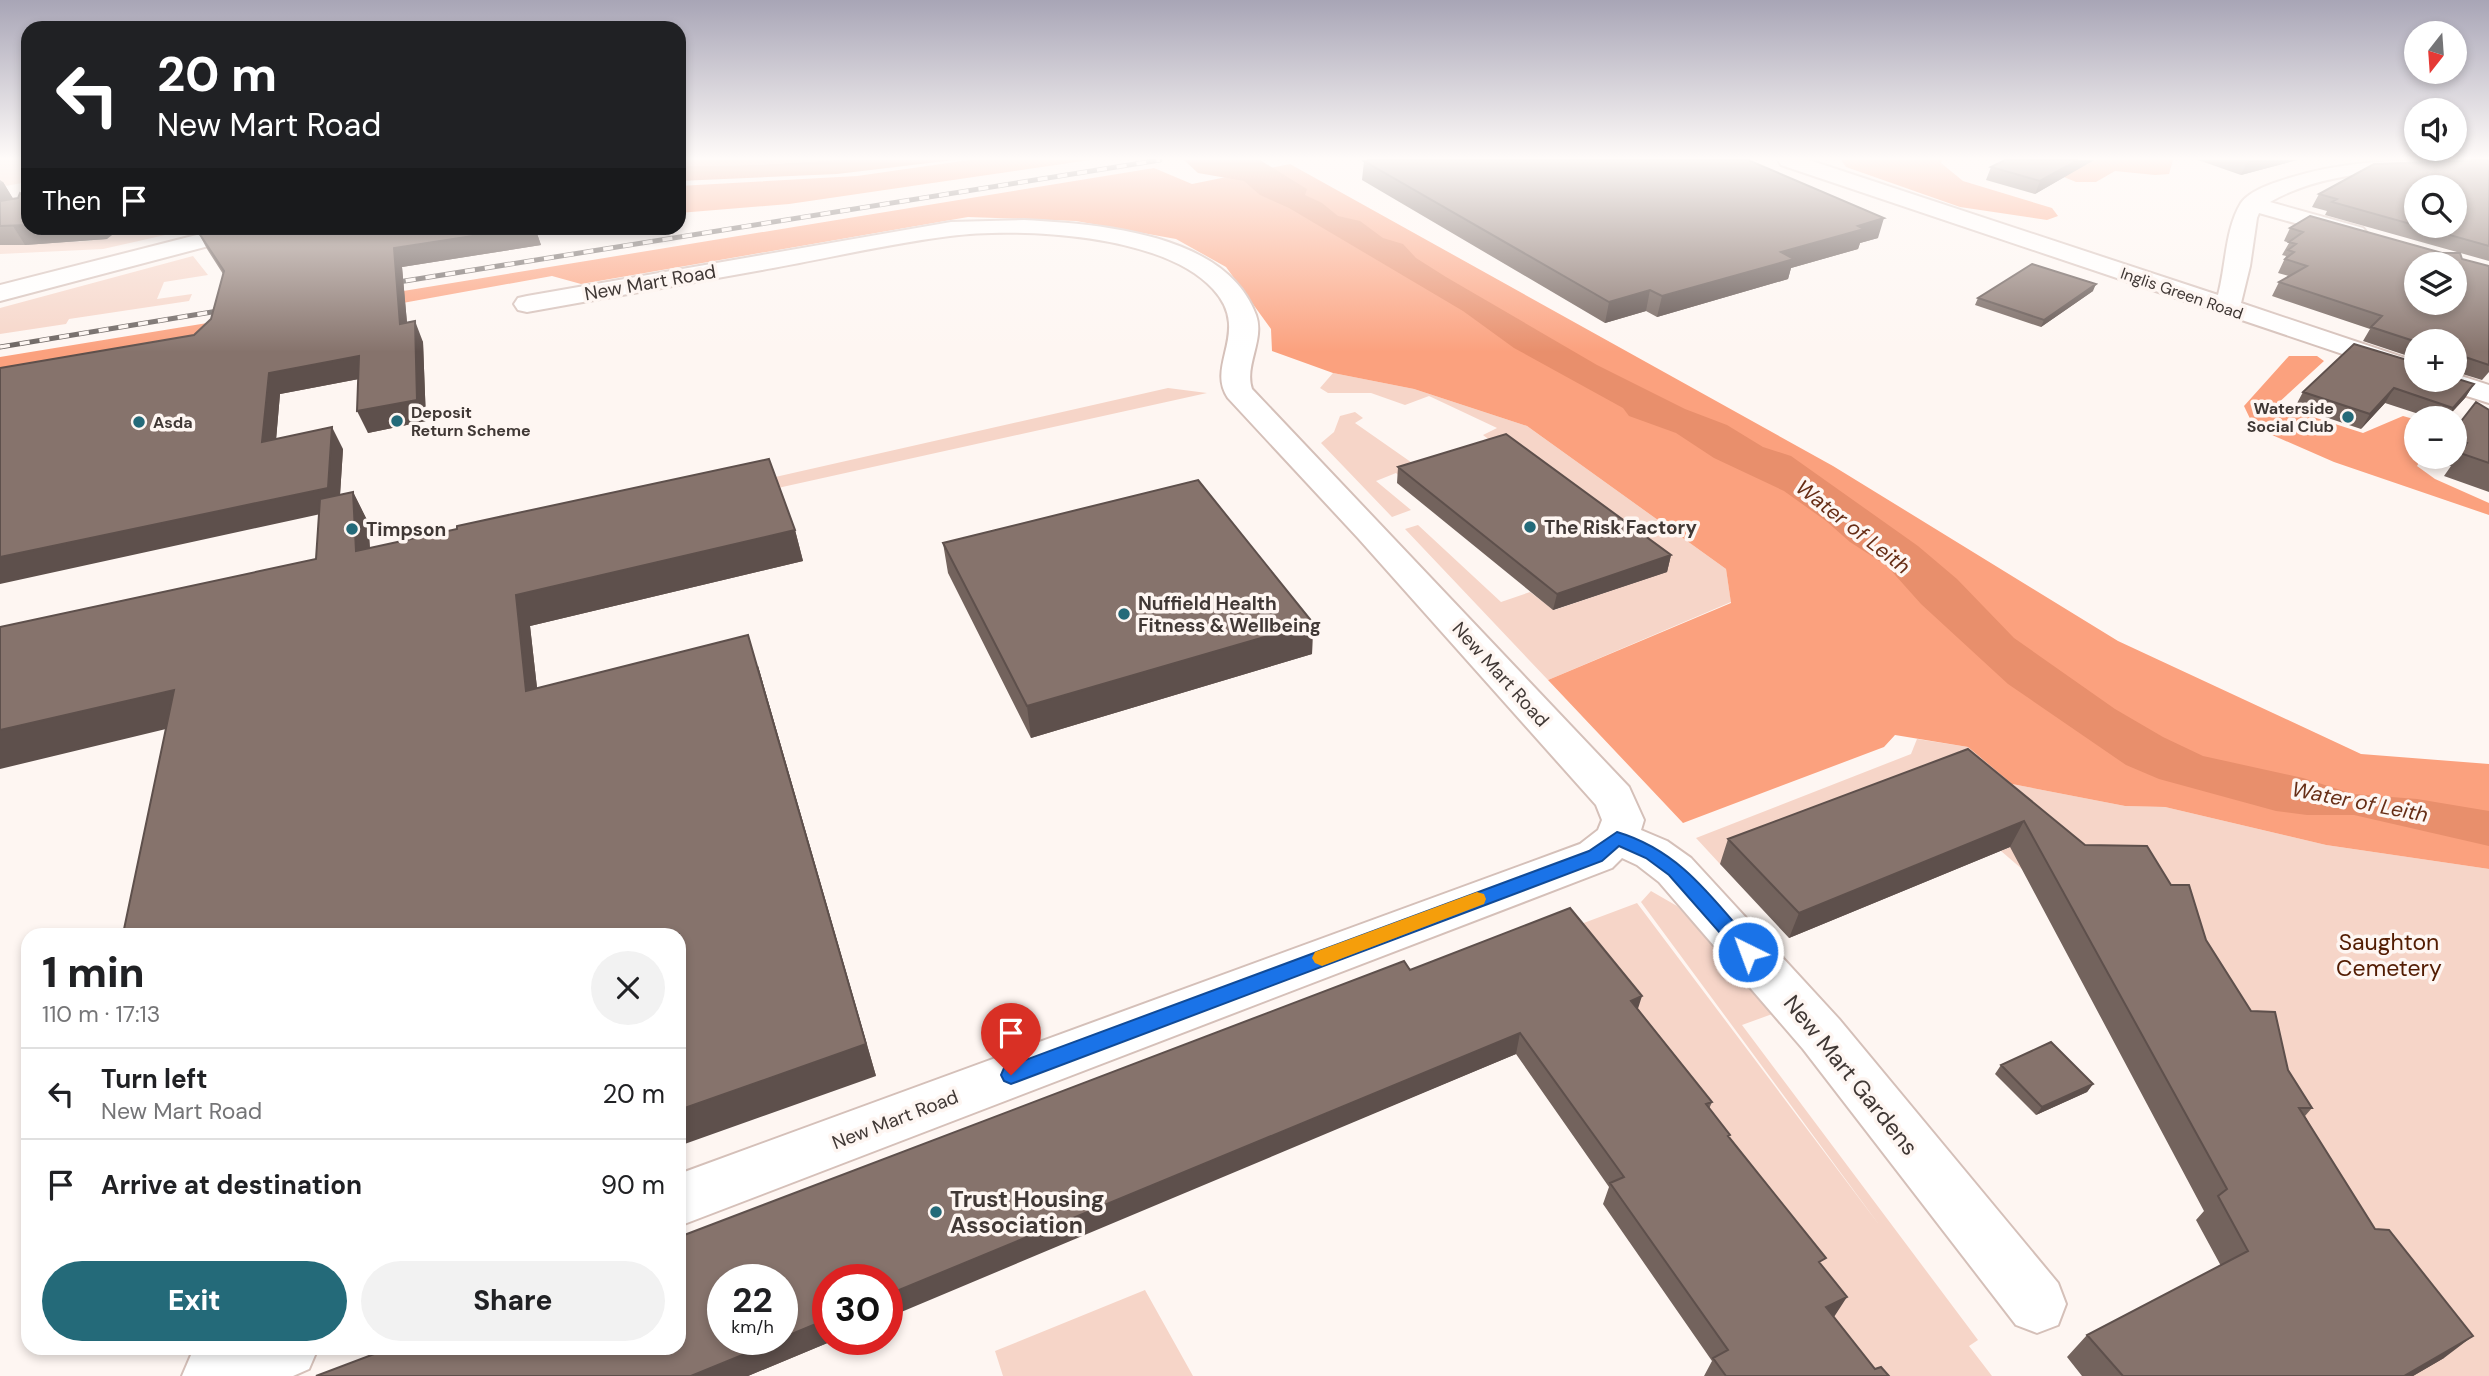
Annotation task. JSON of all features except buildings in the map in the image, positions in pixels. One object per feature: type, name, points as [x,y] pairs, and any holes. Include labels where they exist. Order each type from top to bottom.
[{"type":"street","name":"Inglis Green Road","points":[[1996,224],[2227,308],[2404,367]]},
{"type":"street","points":[[2227,308],[2237,270],[2244,224]]},
{"type":"street","points":[[2323,224],[2382,241]]},
{"type":"street","name":"New Mart Road","points":[[527,304],[951,229],[1007,226],[1067,229],[1122,238],[1176,254],[1196,264],[1224,285],[1242,313],[1246,330],[1234,377],[1238,392],[1370,531],[1614,798],[1623,820],[1617,838],[1595,856],[686,1197]]},
{"type":"street","points":[[3,289],[222,235]]},
{"type":"street","points":[[2467,387],[2489,394]]},
{"type":"street","name":"New Mart Gardens","points":[[1617,838],[1652,853],[1675,870],[1821,1034],[2037,1304]]},
{"type":"street","points":[[212,1376],[269,1355]]},
{"type":"green space","points":[[98,235],[165,235],[103,249],[0,254],[0,244],[90,241]]},
{"type":"green space","points":[[193,256],[208,275],[164,282],[157,299],[192,294],[189,301],[69,319],[66,324],[0,334],[0,308]]},
{"type":"green space","points":[[1333,373],[1414,389],[1527,426],[1726,569],[1731,602],[1548,680],[1405,529],[1418,525],[1501,602],[1530,592],[1554,610],[1666,572],[1483,435],[1497,428],[1429,396],[1405,405],[1371,393],[1328,393],[1320,388]]},
{"type":"green space","points":[[1168,388],[1207,393],[470,556],[0,653]]},
{"type":"green space","points":[[1355,412],[1363,418],[1355,423],[1428,474],[1405,481],[1396,473],[1376,481],[1411,510],[1392,517],[1321,443],[1334,432],[1340,416]]},
{"type":"green space","name":"Saughton Cemetery","points":[[1917,739],[1968,747],[2012,784],[2125,806],[2165,807],[2326,845],[2489,869],[2489,1376],[2413,1376],[2131,871],[2022,869],[2001,851],[2031,838],[1720,864],[1696,838],[1911,754]]},
{"type":"green space","points":[[1651,891],[1677,906],[1775,1013],[1742,1025],[1978,1340],[1969,1346],[1992,1376],[1852,1376],[1565,930],[1637,903],[1880,1226],[1641,902]]},
{"type":"green space","points":[[1145,1290],[1193,1376],[1003,1376],[995,1351]]},
{"type":"shaded area","points":[[811,224],[926,224],[581,284],[552,276],[210,338],[0,390],[0,357]]},
{"type":"shaded area","points":[[1094,224],[1398,224],[1833,466],[2118,641],[2361,754],[2489,764],[2489,869],[2326,845],[2165,807],[2125,806],[2012,784],[1968,747],[1895,735],[1884,747],[1683,823],[1548,680],[1731,603],[1726,569],[1527,426],[1414,389],[1333,373],[1272,351],[1271,329],[1226,267],[1176,239]]},
{"type":"shaded area","points":[[2289,356],[2317,356],[2324,361],[2276,405],[2363,433],[2404,416],[2404,469],[2421,469],[2435,479],[2489,503],[2489,515],[2334,462],[2254,427],[2244,406]]},
{"type":"water","name":"Water of Leith","points":[[1316,224],[1364,224],[1383,238],[1403,244],[1416,258],[1446,277],[1597,365],[1685,409],[1727,425],[1763,447],[1791,456],[1918,546],[1957,579],[2014,638],[2115,709],[2163,737],[2203,756],[2303,778],[2353,794],[2417,799],[2489,811],[2489,846],[2354,815],[2307,815],[2276,811],[2159,779],[2126,765],[2008,684],[1921,604],[1887,566],[1850,542],[1784,491],[1714,458],[1676,433],[1629,416],[1623,408],[1514,348],[1463,311]]},
{"type":"railway","points":[[386,284],[759,224]]},
{"type":"railway","points":[[0,347],[230,309]]},
{"type":"slow traffic","points":[[1322,958],[1477,899]]},
{"type":"place","name":"Waterside Social Club","points":[[2348,417]]},
{"type":"place","name":"Deposit Return Scheme","points":[[397,421]]},
{"type":"place","name":"Asda","points":[[139,422]]},
{"type":"place","name":"The Risk Factory","points":[[1530,527]]},
{"type":"place","name":"Timpson","points":[[352,529]]},
{"type":"place","name":"Nuffield Health Fitness & Wellbeing","points":[[1124,614]]},
{"type":"place","name":"Trust Housing Association","points":[[936,1212]]},
{"type":"route","points":[[1011,1075],[1595,856],[1617,838],[1652,853],[1675,870],[1748,952]]}]
